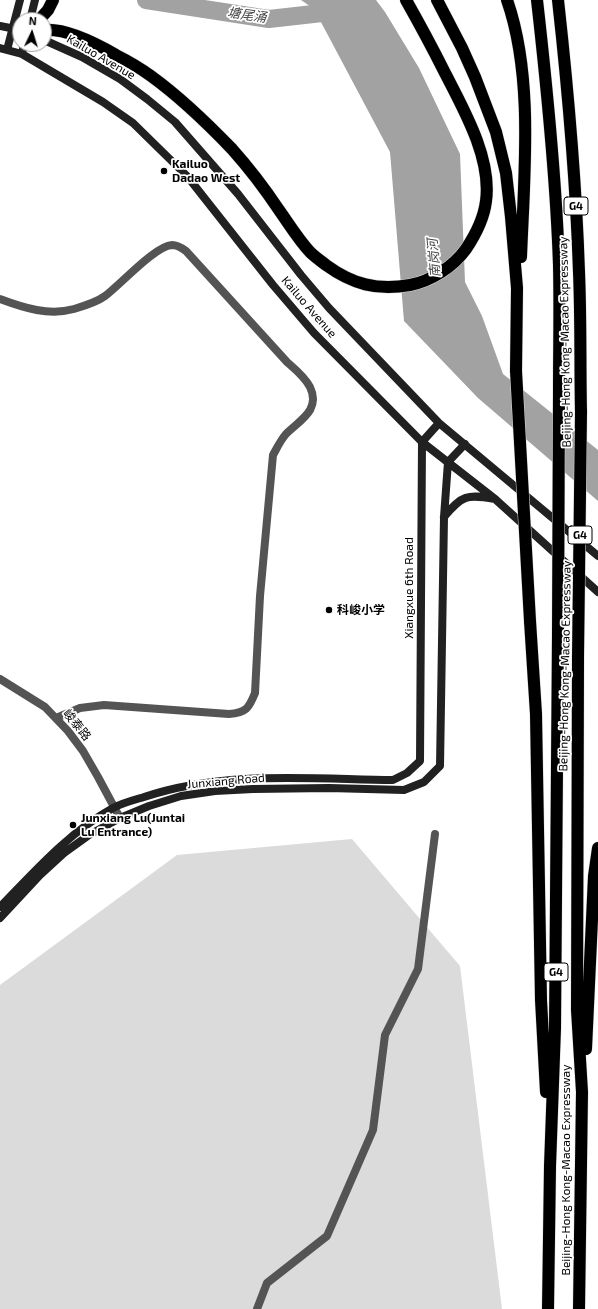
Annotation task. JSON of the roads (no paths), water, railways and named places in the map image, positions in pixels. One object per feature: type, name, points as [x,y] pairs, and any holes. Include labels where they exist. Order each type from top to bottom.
[{"type":"highway","points":[[46,12],[53,0]]},
{"type":"highway","points":[[52,31],[75,36],[106,49],[150,75],[190,108],[233,150],[255,176],[295,234],[311,254],[343,277],[362,284],[396,288],[415,284],[431,278],[447,268],[460,256],[474,238],[482,220],[486,200],[486,179],[482,157],[470,123],[434,51],[406,0]]},
{"type":"highway","points":[[437,0],[466,55],[496,132],[509,190],[517,288],[516,371],[536,714],[541,1000],[550,1166]]},
{"type":"highway","points":[[507,0],[512,14],[518,43],[524,88],[524,194],[517,288]]},
{"type":"highway","name":"Beijing-Hong Kong-Macao Expressway","points":[[536,0],[553,170],[559,265],[560,392],[555,1028],[550,1166],[548,1309]]},
{"type":"highway","name":"Beijing-Hong Kong-Macao Expressway","points":[[558,0],[571,134],[580,281],[581,412],[578,657],[577,1010],[582,1092],[579,1309]]},
{"type":"highway","points":[[582,1092],[588,1023],[594,876],[598,848]]},
{"type":"main road","points":[[18,12],[20,0]]},
{"type":"main road","points":[[32,12],[35,0]]},
{"type":"main road","points":[[0,26],[12,28]]},
{"type":"main road","points":[[4,49],[12,36]]},
{"type":"main road","name":"Kailuo Avenue","points":[[52,44],[82,57],[120,79],[148,99],[175,122],[238,194],[301,275],[329,308],[439,423],[598,556]]},
{"type":"main road","name":"Kailuo Avenue","points":[[4,49],[22,54],[103,102],[133,124],[187,176],[273,285],[314,333],[422,442],[495,499],[598,592]]},
{"type":"main road","points":[[422,442],[439,423]]},
{"type":"main road","name":"Xiangxue 6th Road","points":[[420,761],[422,442]]},
{"type":"main road","points":[[444,517],[448,462],[465,444]]},
{"type":"main road","points":[[444,517],[453,505],[468,496],[495,499]]},
{"type":"main road","name":"Junxiang Road","points":[[0,918],[40,875],[64,853],[89,835],[120,818],[149,806],[181,796],[215,792],[252,789],[300,788],[404,790],[424,782],[440,766],[444,517]]},
{"type":"main road","name":"Junxiang Road","points":[[0,907],[38,867],[82,827],[114,807],[162,791],[200,782],[230,779],[275,778],[393,780],[407,773],[420,761]]},
{"type":"street","points":[[0,299],[24,308],[41,311],[74,309],[104,297],[156,251],[167,246],[174,245],[186,251],[287,362],[302,376],[310,387],[313,398],[312,407],[306,416],[286,435],[273,455],[260,596],[254,693],[252,701],[247,708],[239,714],[229,714],[104,705],[80,708],[56,718]]},
{"type":"street","name":"峻泰路","points":[[0,679],[46,707],[68,731],[83,751],[120,818]]},
{"type":"street","points":[[257,1309],[267,1283],[327,1236],[373,1130],[385,1035],[418,969],[435,834]]},
{"type":"water","name":"南岗河","points":[[301,0],[376,0],[419,68],[460,154],[465,282],[482,316],[503,374],[598,450],[598,501],[478,398],[404,321],[390,152],[314,9]]},
{"type":"waterway","name":"塘尾涌","points":[[146,0],[269,19],[340,11]]},
{"type":"place","name":"Kailuo Dadao West","points":[[164,171]]},
{"type":"place","name":"科峻小学","points":[[329,610]]},
{"type":"place","name":"Junxiang Lu(Juntai Lu Entrance)","points":[[73,825]]}]
